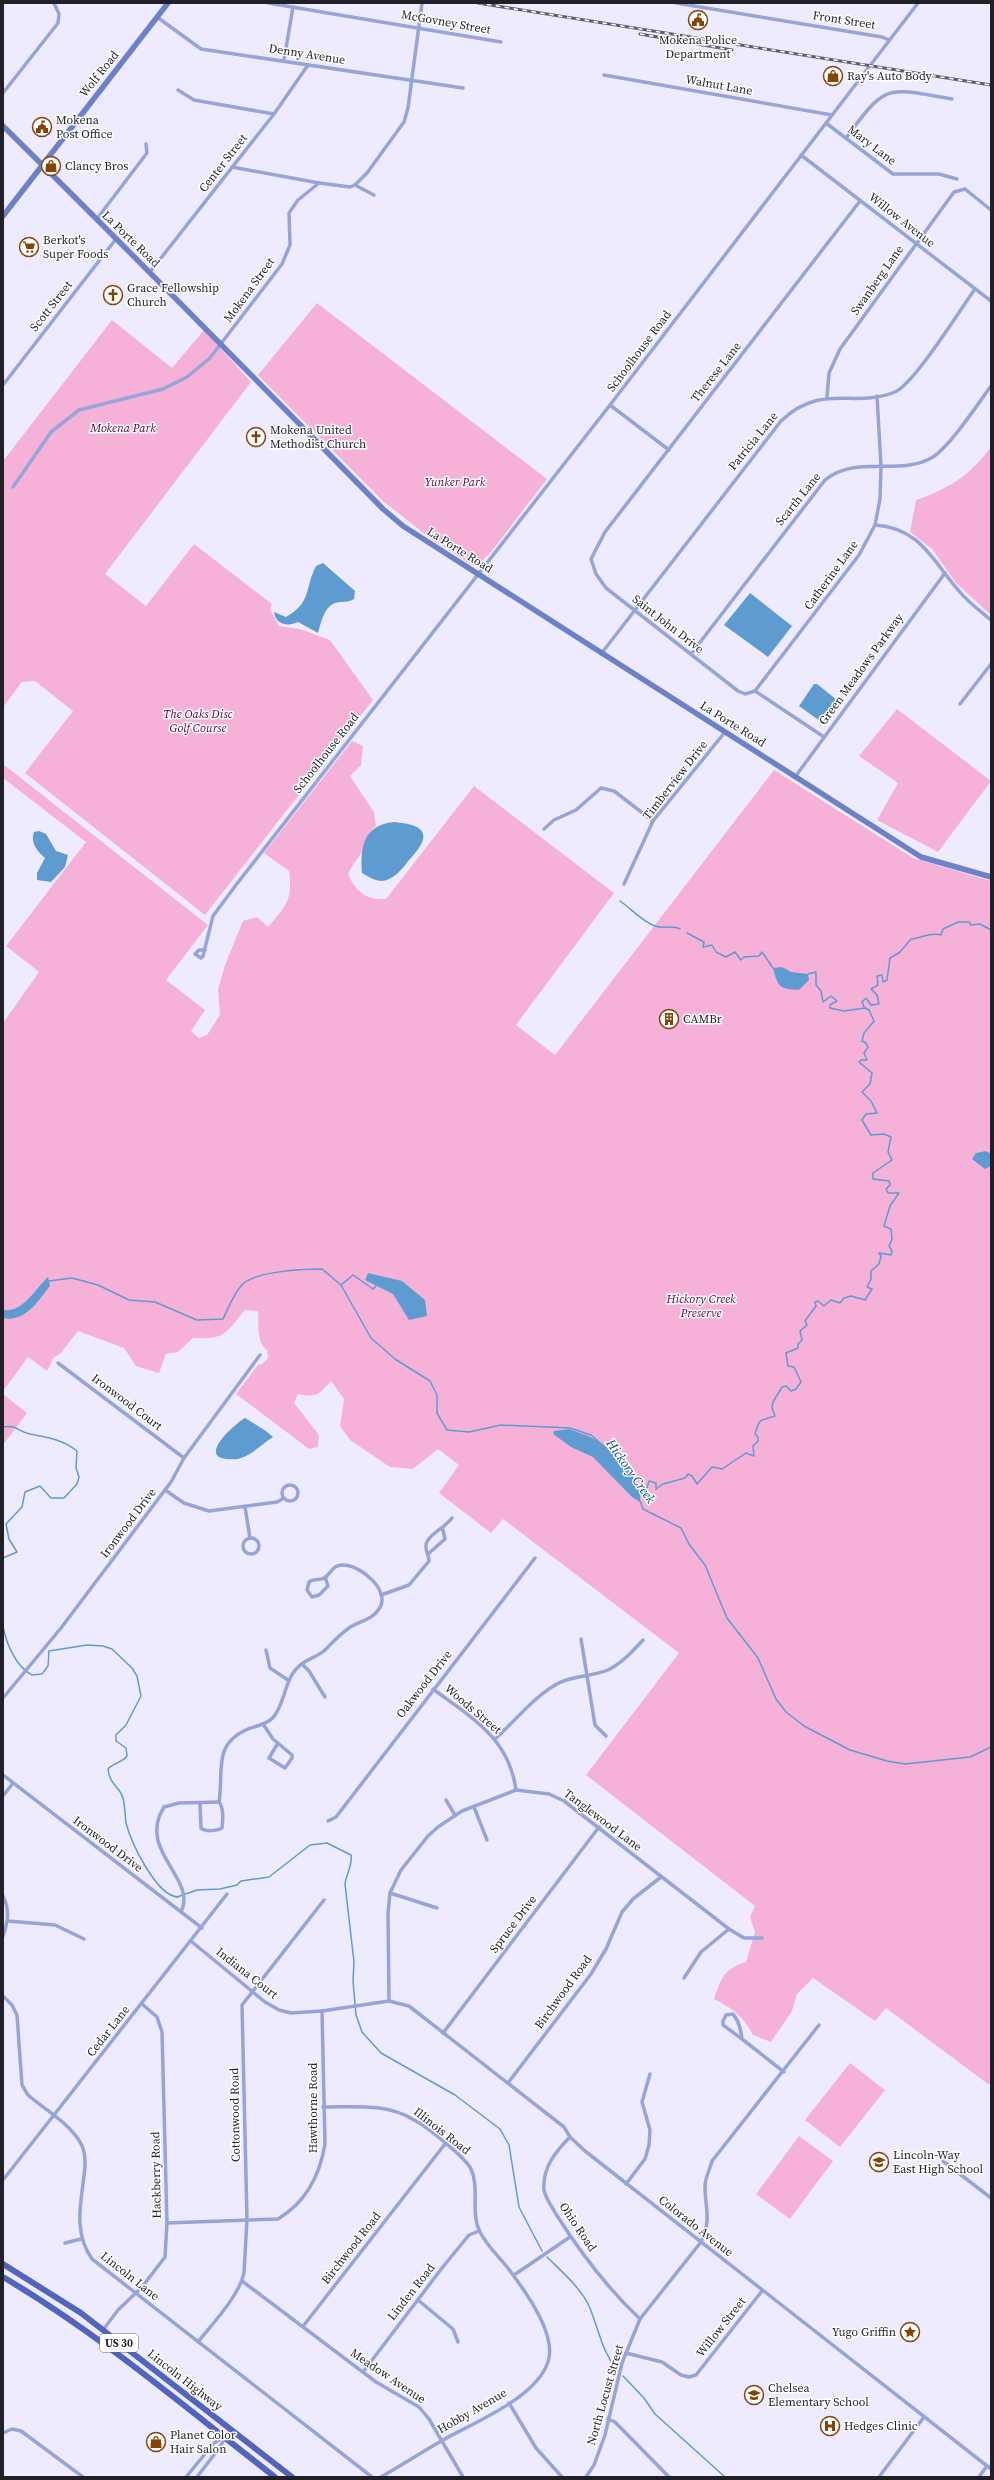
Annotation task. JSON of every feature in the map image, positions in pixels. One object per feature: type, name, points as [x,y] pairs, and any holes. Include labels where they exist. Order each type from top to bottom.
[{"type":"main road","name":"Lincoln Highway","points":[[3,2264],[54,2295],[103,2330],[292,2477]]},
{"type":"main road","name":"Lincoln Highway","points":[[3,2277],[50,2304],[87,2331],[275,2477]]},
{"type":"street","points":[[3,93],[53,31],[59,19],[58,10],[54,3]]},
{"type":"street","name":"Wolf Road","points":[[3,216],[168,3]]},
{"type":"street","name":"McGovney Street","points":[[268,3],[419,27],[501,42]]},
{"type":"street","points":[[355,185],[367,173],[404,122],[422,3]]},
{"type":"street","name":"Front Street","points":[[679,3],[882,37],[889,40]]},
{"type":"street","name":"Schoolhouse Road","points":[[205,950],[213,916],[477,574],[610,405],[918,3]]},
{"type":"street","points":[[284,60],[293,7]]},
{"type":"street","name":"Denny Avenue","points":[[157,16],[201,49],[284,60],[308,65],[463,88]]},
{"type":"street","name":"Center Street","points":[[150,272],[274,114],[308,65]]},
{"type":"street","name":"Walnut Lane","points":[[604,75],[832,115]]},
{"type":"street","points":[[178,90],[194,100],[274,114]]},
{"type":"street","points":[[846,138],[868,108],[881,96],[892,91],[952,99]]},
{"type":"street","name":"Mary Lane","points":[[826,123],[893,174],[939,174],[957,178]]},
{"type":"street","name":"La Porte Road","points":[[3,126],[150,272],[220,346],[383,509],[414,534],[922,857],[991,877]]},
{"type":"street","points":[[96,220],[147,153],[146,144]]},
{"type":"street","name":"Willow Avenue","points":[[801,155],[991,302]]},
{"type":"street","points":[[232,167],[319,183],[355,185],[374,195]]},
{"type":"street","name":"Mokena Street","points":[[13,488],[51,432],[72,414],[86,407],[134,398],[176,384],[203,364],[220,346],[282,264],[290,246],[289,213],[298,200],[319,183]]},
{"type":"street","name":"Swanberg Lane","points":[[827,397],[829,373],[840,349],[888,286],[915,243],[954,192],[965,189],[991,210]]},
{"type":"street","name":"Therese Lane","points":[[591,559],[605,532],[860,201]]},
{"type":"street","name":"Scott Street","points":[[3,384],[116,239]]},
{"type":"street","name":"Patricia Lane","points":[[601,654],[781,420],[803,404],[827,397],[878,396],[896,392],[912,380],[975,289]]},
{"type":"street","name":"Scarth Lane","points":[[691,654],[825,480],[846,469],[912,465],[934,456],[947,443],[991,386]]},
{"type":"street","name":"Catherine Lane","points":[[756,691],[854,563],[875,525],[880,499],[881,466],[878,396]]},
{"type":"street","points":[[610,405],[669,450]]},
{"type":"street","points":[[875,525],[900,531],[930,552],[959,592],[991,620]]},
{"type":"street","name":"Saint John Drive","points":[[591,559],[596,574],[606,588],[738,691],[745,694],[756,691]]},
{"type":"street","name":"Green Meadows Parkway","points":[[795,777],[945,573]]},
{"type":"street","points":[[960,704],[991,664]]},
{"type":"street","points":[[756,691],[824,737]]},
{"type":"street","name":"Timberview Drive","points":[[624,884],[653,820],[725,732]]},
{"type":"street","points":[[544,829],[554,820],[579,807],[597,790],[605,788],[614,791],[653,820]]},
{"type":"street","name":"Ironwood Drive","points":[[3,1698],[61,1628],[165,1490],[184,1458],[260,1355]]},
{"type":"street","name":"Ironwood Court","points":[[58,1363],[184,1458]]},
{"type":"street","points":[[293,1486],[297,1490],[296,1499],[291,1501],[284,1498],[282,1494],[286,1487],[293,1486]]},
{"type":"street","points":[[165,1490],[184,1503],[209,1511],[277,1502],[284,1498]]},
{"type":"street","points":[[246,1507],[250,1538]]},
{"type":"street","points":[[381,1595],[410,1585],[429,1561],[426,1546],[429,1538],[436,1531],[443,1530],[452,1518]]},
{"type":"street","points":[[428,1554],[445,1539],[443,1530]]},
{"type":"street","points":[[250,1538],[257,1541],[259,1546],[254,1554],[248,1554],[244,1548],[246,1541],[250,1538]]},
{"type":"street","name":"Oakwood Drive","points":[[328,1821],[336,1817],[535,1558]]},
{"type":"street","points":[[200,1803],[200,1828],[204,1830],[218,1830],[222,1828],[222,1806],[219,1802],[219,1773],[222,1754],[230,1741],[245,1731],[263,1724],[273,1718],[279,1709],[288,1680],[302,1664],[323,1652],[335,1638],[350,1627],[372,1617],[380,1608],[381,1595],[370,1577],[352,1566],[341,1565],[331,1569],[325,1577],[309,1582],[309,1594],[316,1597],[324,1591],[329,1584],[325,1577]]},
{"type":"street","points":[[581,1639],[595,1725],[606,1736]]},
{"type":"street","points":[[495,1739],[536,1698],[564,1680],[607,1670],[624,1660],[643,1640]]},
{"type":"street","points":[[266,1650],[270,1668],[288,1680]]},
{"type":"street","points":[[302,1664],[309,1671],[325,1697]]},
{"type":"street","name":"Woods Street","points":[[433,1689],[495,1739],[509,1761],[516,1790]]},
{"type":"street","points":[[263,1724],[270,1735],[278,1743],[292,1757],[284,1768],[269,1758],[278,1743]]},
{"type":"street","name":"Ironwood Drive","points":[[3,1775],[202,1928]]},
{"type":"street","points":[[3,1796],[13,1783]]},
{"type":"street","name":"Tanglewood Lane","points":[[389,2001],[388,1913],[390,1893],[401,1870],[424,1841],[438,1827],[455,1815],[516,1790],[549,1794],[564,1801],[729,1929],[744,1938],[762,1938]]},
{"type":"street","points":[[446,1800],[455,1815]]},
{"type":"street","points":[[181,1912],[184,1906],[180,1884],[160,1850],[157,1818],[164,1807],[179,1803],[219,1802]]},
{"type":"street","points":[[474,1807],[487,1840]]},
{"type":"street","name":"Spruce Drive","points":[[443,2033],[599,1827]]},
{"type":"street","name":"Birchwood Road","points":[[508,2083],[591,1974],[606,1948],[622,1912],[634,1899],[661,1877]]},
{"type":"street","points":[[390,1893],[437,1908]]},
{"type":"street","name":"Cedar Lane","points":[[3,2180],[192,1942],[227,1894]]},
{"type":"street","points":[[3,1896],[7,1905],[8,1921],[3,1936]]},
{"type":"street","name":"Cottonwood Road","points":[[198,2342],[223,2311],[242,2281],[247,2219],[242,2005],[324,1900]]},
{"type":"street","points":[[8,1921],[55,1925],[84,1939]]},
{"type":"street","points":[[684,1978],[701,1952],[729,1929]]},
{"type":"street","name":"Indiana Court","points":[[192,1942],[252,1991],[279,2010],[291,2013],[322,2012],[389,2001]]},
{"type":"street","name":"Lincoln Lane","points":[[3,1996],[12,2005],[17,2015],[22,2085],[28,2095],[54,2116],[81,2143],[85,2157],[79,2202],[81,2239],[86,2250],[98,2265],[372,2477]]},
{"type":"street","name":"Colorado Avenue","points":[[389,2001],[409,2006],[508,2083],[564,2127],[570,2137],[626,2184],[989,2468]]},
{"type":"street","name":"Hackberry Road","points":[[103,2330],[118,2310],[136,2293],[165,2257],[167,2224],[162,2032],[156,2017],[142,2004]]},
{"type":"street","name":"Hawthorne Road","points":[[167,2224],[247,2219],[278,2219],[292,2210],[305,2196],[315,2180],[323,2159],[325,2144],[322,2012]]},
{"type":"street","points":[[742,2039],[742,2030],[736,2018],[733,2014],[726,2015],[723,2025],[784,2072]]},
{"type":"street","name":"North Locust Street","points":[[586,2477],[594,2465],[626,2353],[640,2319],[701,2242],[708,2228],[709,2214],[704,2184],[712,2161],[753,2107],[784,2072],[819,2025]]},
{"type":"street","points":[[626,2184],[645,2159],[649,2145],[650,2130],[642,2102],[650,2074]]},
{"type":"street","name":"Illinois Road","points":[[323,2107],[377,2107],[397,2110],[416,2120],[463,2159],[471,2169],[475,2182],[479,2230]]},
{"type":"street","name":"Ohio Road","points":[[570,2137],[548,2164],[544,2177],[544,2191],[570,2237],[616,2297],[640,2319]]},
{"type":"street","name":"Birchwood Road","points":[[304,2325],[445,2144]]},
{"type":"street","points":[[943,2162],[991,2198]]},
{"type":"street","points":[[479,2230],[514,2275],[570,2237]]},
{"type":"street","name":"Linden Road","points":[[363,2372],[469,2235],[479,2230]]},
{"type":"street","points":[[65,2243],[81,2239]]},
{"type":"street","name":"Hobby Avenue","points":[[381,2477],[509,2403],[534,2384],[544,2371],[548,2361],[550,2343],[544,2324],[514,2275]]},
{"type":"street","name":"Meadow Avenue","points":[[242,2281],[304,2325],[363,2372],[419,2407],[442,2441],[463,2477]]},
{"type":"street","name":"Willow Street","points":[[626,2353],[662,2362],[681,2375],[688,2377],[696,2375],[762,2291]]},
{"type":"street","points":[[418,2300],[453,2329],[458,2342]]},
{"type":"street","points":[[509,2403],[533,2444],[562,2477]]},
{"type":"street","points":[[879,2477],[924,2418]]},
{"type":"street","points":[[608,2419],[615,2422],[669,2477]]},
{"type":"street","points":[[3,2433],[12,2429],[22,2430],[83,2477]]},
{"type":"street","points":[[197,2477],[220,2447],[224,2437],[230,2429]]},
{"type":"street","points":[[186,2477],[214,2443],[224,2437]]},
{"type":"street","points":[[979,2477],[989,2468]]},
{"type":"green space","name":"Yunker Park","points":[[317,303],[547,479],[491,552],[478,565],[472,565],[430,538],[384,502],[258,375]]},
{"type":"green space","name":"The Oaks Disc Golf Course","points":[[112,320],[172,368],[204,330],[251,382],[105,574],[146,606],[194,544],[272,604],[270,609],[279,626],[300,629],[330,640],[373,700],[205,915],[25,773],[73,711],[35,681],[22,682],[3,707],[3,461]]},
{"type":"green space","points":[[991,447],[991,615],[956,583],[932,549],[910,532],[916,500],[949,486],[958,480],[975,466]]},
{"type":"green space","points":[[897,709],[991,781],[938,852],[877,820],[898,783],[859,756]]},
{"type":"green space","name":"Hickory Creek Preserve","points":[[352,741],[363,746],[361,765],[350,776],[374,812],[376,826],[370,832],[362,852],[348,874],[354,886],[362,894],[373,898],[386,899],[474,786],[614,893],[516,1025],[555,1055],[774,770],[913,858],[991,881],[991,2083],[988,2084],[886,2008],[875,2021],[813,1978],[797,1994],[792,2011],[771,2042],[753,2035],[736,2013],[714,1999],[724,1975],[733,1968],[746,1962],[755,1932],[750,1917],[755,1906],[586,1775],[679,1653],[503,1519],[491,1533],[439,1493],[459,1465],[438,1449],[413,1469],[390,1467],[350,1440],[340,1426],[344,1399],[331,1381],[318,1394],[298,1394],[294,1403],[319,1435],[318,1447],[309,1449],[236,1394],[258,1365],[262,1364],[268,1358],[267,1350],[263,1347],[260,1338],[258,1311],[245,1310],[229,1329],[219,1336],[212,1338],[193,1338],[178,1352],[166,1354],[159,1373],[136,1366],[124,1348],[78,1331],[60,1354],[54,1357],[47,1371],[28,1357],[3,1391],[3,1023],[39,972],[6,946],[86,842],[3,778],[3,764],[208,925],[166,980],[205,1010],[191,1031],[199,1038],[207,1035],[220,1015],[218,989],[225,965],[243,921],[257,917],[268,927],[284,908],[287,902],[290,889],[289,871],[264,853]]},
{"type":"green space","points":[[3,1394],[27,1413],[3,1445]]},
{"type":"green space","points":[[850,2063],[885,2090],[840,2147],[805,2120]]},
{"type":"green space","points":[[799,2136],[833,2161],[790,2219],[756,2194]]},
{"type":"water","points":[[323,563],[355,591],[354,599],[331,605],[324,616],[318,633],[298,622],[294,624],[283,624],[277,620],[274,612],[286,617],[300,606],[304,601],[316,566]]},
{"type":"water","points":[[750,593],[792,626],[768,657],[724,625]]},
{"type":"water","points":[[814,684],[817,684],[837,700],[820,721],[799,706]]},
{"type":"water","points":[[394,822],[414,826],[420,829],[423,833],[423,838],[416,852],[397,874],[390,879],[382,881],[377,880],[362,873],[363,846],[370,832],[376,827]]},
{"type":"water","points":[[39,831],[46,834],[56,851],[68,855],[65,867],[51,882],[37,880],[37,873],[45,858],[37,850],[33,840],[34,832]]},
{"type":"water","points":[[782,967],[791,972],[808,974],[809,980],[799,990],[783,988],[776,979],[773,968]]},
{"type":"water","points":[[986,1151],[991,1154],[991,1166],[985,1169],[972,1159],[976,1153]]},
{"type":"water","points":[[368,1273],[402,1281],[425,1300],[427,1316],[409,1320],[393,1294],[365,1280]]},
{"type":"water","points":[[48,1277],[50,1286],[30,1310],[18,1317],[11,1319],[3,1318],[3,1310],[17,1308],[23,1304]]},
{"type":"water","points":[[245,1418],[273,1437],[250,1454],[239,1459],[226,1459],[218,1457],[216,1452],[217,1446],[234,1426]]},
{"type":"water","points":[[569,1429],[592,1438],[617,1456],[632,1474],[637,1483],[640,1493],[640,1502],[632,1497],[593,1457],[571,1447],[553,1434],[554,1431]]},
{"type":"waterway","points":[[620,901],[650,924],[658,927],[674,927],[680,929]]},
{"type":"waterway","points":[[864,1007],[862,1002],[866,998],[871,1005],[879,1004],[877,995],[871,989],[878,985],[877,976],[882,975],[883,982],[887,980],[890,958],[900,952],[911,939],[937,934],[941,935],[943,929],[958,922],[969,922],[971,925],[980,924],[991,930]]},
{"type":"waterway","points":[[687,933],[704,942],[703,947],[712,945],[716,952],[726,957],[735,952],[741,960],[744,957],[759,956],[762,952],[773,968]]},
{"type":"waterway","points":[[639,1490],[647,1488],[649,1481],[656,1483],[656,1489],[663,1484],[685,1478],[688,1474],[692,1476],[697,1484],[712,1467],[722,1469],[746,1453],[754,1456],[753,1446],[758,1441],[758,1437],[755,1434],[761,1420],[775,1416],[772,1408],[773,1402],[782,1387],[786,1386],[791,1391],[796,1389],[801,1382],[794,1367],[788,1366],[786,1353],[798,1348],[798,1344],[802,1340],[800,1331],[807,1325],[805,1321],[816,1306],[815,1302],[818,1301],[824,1306],[831,1300],[840,1303],[844,1298],[851,1296],[865,1300],[872,1289],[867,1287],[871,1279],[871,1271],[879,1264],[881,1256],[879,1253],[891,1255],[892,1251],[889,1246],[892,1239],[891,1229],[884,1226],[890,1206],[899,1193],[888,1193],[886,1189],[890,1185],[889,1181],[873,1179],[873,1173],[892,1160],[888,1152],[891,1137],[884,1134],[871,1135],[862,1120],[866,1114],[877,1113],[871,1101],[862,1092],[870,1084],[872,1073],[859,1062],[861,1060],[867,1060],[864,1053],[868,1047],[866,1043],[862,1041],[864,1033],[874,1021],[869,1010],[865,1008],[844,1011],[830,1008],[830,1005],[837,1001],[831,996],[823,1002],[821,991],[816,985],[816,972],[808,974]]},
{"type":"waterway","name":"Hickory Creek","points":[[49,1281],[72,1278],[98,1285],[129,1300],[155,1302],[197,1320],[223,1319],[241,1286],[247,1281],[256,1277],[279,1272],[322,1269],[341,1285],[371,1338],[395,1359],[430,1381],[437,1395],[437,1413],[447,1430],[469,1432],[501,1425],[570,1428],[591,1435],[607,1449]]},
{"type":"waterway","points":[[341,1285],[353,1275],[373,1289],[376,1286]]},
{"type":"waterway","points":[[3,1427],[15,1428],[26,1433],[60,1441],[71,1447],[77,1451],[76,1468],[79,1477],[77,1484],[64,1498],[51,1498],[40,1486],[25,1492],[22,1507],[6,1524],[9,1539],[17,1552],[3,1558]]},
{"type":"waterway","name":"Hickory Creek","points":[[640,1501],[643,1509],[681,1528],[689,1544],[705,1565],[727,1618],[758,1658],[776,1699],[786,1712],[804,1726],[850,1750],[887,1761],[905,1764],[970,1757],[991,1747]]},
{"type":"waterway","points":[[3,1626],[9,1647],[13,1654],[21,1666],[32,1675],[42,1674],[48,1666],[49,1651],[87,1645],[103,1646],[112,1649],[132,1668],[137,1676],[141,1696],[126,1725],[116,1735],[116,1741],[126,1748],[127,1756],[108,1769],[109,1775],[123,1798],[126,1823],[133,1842],[146,1867],[161,1888],[178,1897]]},
{"type":"waterway","points":[[177,1897],[197,1890],[220,1889],[237,1885],[241,1881],[269,1877],[310,1845],[327,1843],[351,1855],[351,1862],[345,1884],[354,1962],[353,1981],[356,2015],[362,2032],[381,2053],[455,2095],[500,2129],[509,2145],[519,2207],[542,2251]]},
{"type":"waterway","points":[[547,2257],[570,2280],[585,2299],[607,2355],[617,2370]]},
{"type":"waterway","points":[[623,2376],[644,2398],[655,2414],[725,2477]]},
{"type":"railway","points":[[478,3],[991,85]]},
{"type":"railway","points":[[640,34],[732,50]]},
{"type":"place","name":"Mokena Police Department","points":[[698,20]]},
{"type":"place","name":"Ray's Auto Body","points":[[833,76]]},
{"type":"place","name":"Mokena Post Office","points":[[42,127]]},
{"type":"place","name":"Clancy Bros","points":[[51,166]]},
{"type":"place","name":"Berkot's Super Foods","points":[[29,247]]},
{"type":"place","name":"Grace Fellowship Church","points":[[113,295]]},
{"type":"place","name":"Mokena United Methodist Church","points":[[256,437]]},
{"type":"place","name":"CAMBr","points":[[669,1019]]},
{"type":"place","name":"Lincoln-Way East High School","points":[[879,2162]]},
{"type":"place","name":"Yugo Griffin","points":[[910,2332]]},
{"type":"place","name":"Chelsea Elementary School","points":[[754,2395]]},
{"type":"place","name":"Hedges Clinic","points":[[830,2426]]},
{"type":"place","name":"Planet Color Hair Salon","points":[[156,2442]]},
{"type":"park label","name":"Mokena Park","points":[[123,428]]}]
